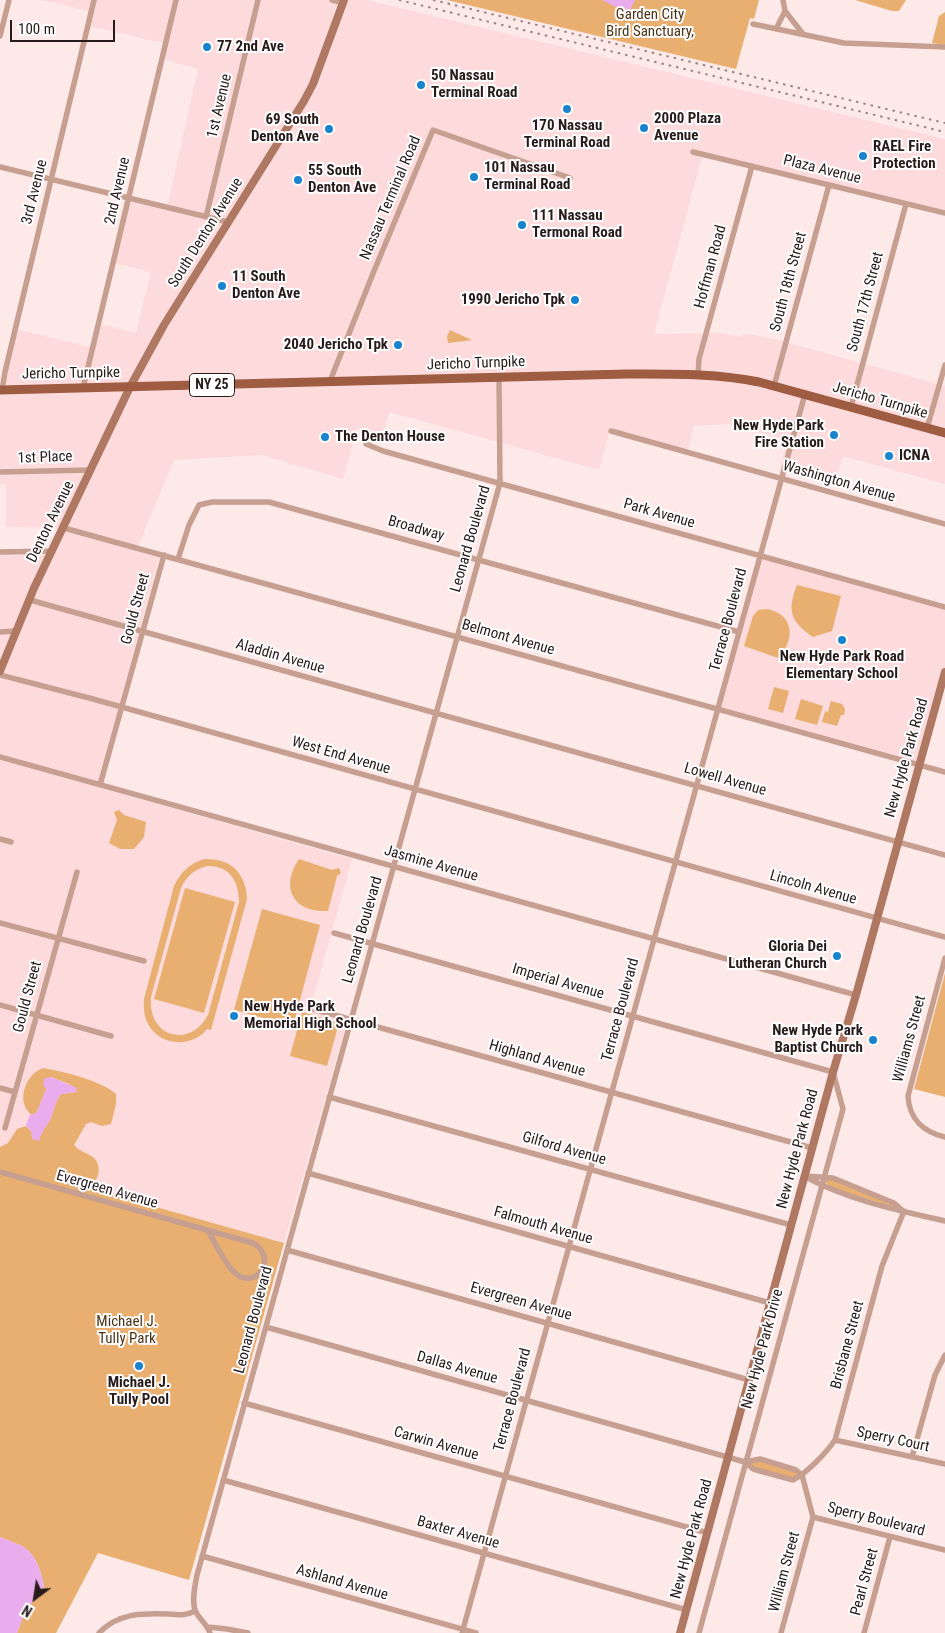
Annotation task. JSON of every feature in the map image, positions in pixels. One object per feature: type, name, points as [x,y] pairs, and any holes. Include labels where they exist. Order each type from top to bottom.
[{"type":"main road","name":"South Denton Avenue","points":[[130,387],[164,324],[307,94],[344,1]]},
{"type":"main road","name":"Jericho Turnpike","points":[[1,390],[627,374],[698,375],[736,377],[945,433]]},
{"type":"main road","name":"Denton Avenue","points":[[0,670],[30,600],[130,387]]},
{"type":"main road","name":"New Hyde Park Road","points":[[680,1633],[832,1072],[856,995],[919,765],[943,689],[945,672]]},
{"type":"street","points":[[0,36],[8,0]]},
{"type":"street","name":"3rd Avenue","points":[[1,390],[94,0]]},
{"type":"street","name":"2nd Avenue","points":[[83,388],[176,0]]},
{"type":"street","name":"1st Avenue","points":[[206,217],[258,0]]},
{"type":"street","points":[[332,0],[344,1]]},
{"type":"street","points":[[783,0],[785,12],[803,34]]},
{"type":"street","points":[[776,28],[785,12]]},
{"type":"street","points":[[753,24],[844,43],[945,47]]},
{"type":"street","name":"Nassau Terminal Road","points":[[330,382],[433,130],[570,178]]},
{"type":"street","name":"Plaza Avenue","points":[[693,152],[945,213]]},
{"type":"street","name":"Hoffman Road","points":[[698,375],[698,359],[752,166]]},
{"type":"street","points":[[0,167],[228,222]]},
{"type":"street","name":"South 18th Street","points":[[774,386],[829,185]]},
{"type":"street","name":"South 17th Street","points":[[851,407],[906,204]]},
{"type":"street","points":[[928,428],[945,365]]},
{"type":"street","name":"Leonard Boulevard","points":[[195,1612],[194,1597],[202,1556],[500,483],[499,377]]},
{"type":"street","name":"Terrace Boulevard","points":[[462,1631],[805,394]]},
{"type":"street","name":"Washington Avenue","points":[[611,431],[945,524]]},
{"type":"street","name":"Park Avenue","points":[[366,444],[945,607]]},
{"type":"street","name":"1st Place","points":[[0,472],[92,470]]},
{"type":"street","name":"Broadway","points":[[178,559],[189,524],[198,506],[212,502],[254,501],[279,504],[739,632]]},
{"type":"street","name":"Belmont Avenue","points":[[64,528],[945,772]]},
{"type":"street","points":[[0,552],[53,551]]},
{"type":"street","name":"Gould Street","points":[[100,785],[164,555]]},
{"type":"street","name":"Aladdin Avenue","points":[[30,600],[498,730]]},
{"type":"street","points":[[0,632],[16,631]]},
{"type":"street","name":"West End Avenue","points":[[0,675],[675,862]]},
{"type":"street","name":"Lowell Avenue","points":[[498,730],[945,855]]},
{"type":"street","name":"Jasmine Avenue","points":[[0,757],[856,995]]},
{"type":"street","points":[[0,839],[11,842]]},
{"type":"street","name":"Lincoln Avenue","points":[[675,862],[945,937]]},
{"type":"street","name":"Gould Street","points":[[5,1128],[76,872]]},
{"type":"street","points":[[0,923],[144,961]]},
{"type":"street","name":"Imperial Avenue","points":[[334,932],[832,1072]]},
{"type":"street","name":"Williams Street","points":[[945,958],[908,1092],[910,1108],[915,1120],[920,1126],[930,1132],[945,1137]]},
{"type":"street","points":[[0,1005],[110,1036]]},
{"type":"street","name":"Highland Avenue","points":[[313,1009],[812,1148]]},
{"type":"street","name":"New Hyde Park Drive","points":[[699,1633],[843,1109],[832,1072]]},
{"type":"street","points":[[0,1088],[15,1092]]},
{"type":"street","name":"Gilford Avenue","points":[[329,1096],[791,1225]]},
{"type":"street","name":"Evergreen Avenue","points":[[0,1172],[252,1243],[258,1246],[265,1259],[258,1275],[246,1279],[234,1272],[208,1231]]},
{"type":"street","name":"Falmouth Avenue","points":[[308,1173],[770,1303]]},
{"type":"street","points":[[804,1176],[833,1178],[894,1202],[904,1211]]},
{"type":"street","points":[[804,1176],[821,1185],[878,1206],[945,1221]]},
{"type":"street","name":"Brisbane Street","points":[[802,1475],[825,1454],[835,1440],[882,1266],[904,1211]]},
{"type":"street","name":"Evergreen Avenue","points":[[287,1250],[749,1380]]},
{"type":"street","name":"Dallas Avenue","points":[[266,1327],[729,1457]]},
{"type":"street","points":[[912,1457],[935,1375],[945,1356]]},
{"type":"street","name":"Carwin Avenue","points":[[244,1403],[708,1533]]},
{"type":"street","name":"Sperry Court","points":[[835,1440],[945,1464]]},
{"type":"street","points":[[729,1457],[745,1462],[753,1469],[794,1480],[802,1475],[796,1470],[760,1459],[745,1462]]},
{"type":"street","name":"Sperry Boulevard","points":[[802,1475],[813,1517],[945,1550]]},
{"type":"street","name":"Baxter Avenue","points":[[223,1480],[686,1610]]},
{"type":"street","name":"William Street","points":[[781,1633],[813,1517]]},
{"type":"street","name":"Pearl Street","points":[[864,1633],[890,1537]]},
{"type":"street","name":"Ashland Avenue","points":[[202,1556],[462,1631],[476,1633]]},
{"type":"street","points":[[99,1633],[104,1627],[123,1617],[148,1613],[186,1615],[195,1612],[209,1630],[227,1629],[248,1633]]},
{"type":"shaded area","points":[[43,0],[367,0],[945,139],[945,211],[703,153],[654,334],[721,333],[742,337],[743,334],[754,335],[945,386],[945,484],[843,456],[834,486],[779,471],[787,440],[728,424],[694,426],[688,450],[610,430],[599,470],[390,412],[382,435],[357,428],[343,479],[262,455],[174,460],[136,551],[159,558],[97,787],[352,859],[310,1010],[347,1021],[284,1243],[0,1163],[0,552],[53,551],[64,528],[6,527],[6,484],[0,484],[0,389],[16,329],[93,348],[100,324],[136,333],[151,272],[114,263],[129,199],[167,208],[198,69],[164,59],[167,44],[86,25],[88,11]]},
{"type":"shaded area","points":[[602,0],[635,0],[630,10],[616,7]]},
{"type":"shaded area","name":"New Hyde Park Road Elementary School","points":[[762,557],[945,609],[945,672],[919,765],[719,708]]},
{"type":"shaded area","points":[[51,1077],[77,1088],[76,1092],[61,1094],[39,1141],[32,1139],[31,1131],[26,1126],[30,1114],[32,1115],[37,1112],[46,1089],[43,1084],[45,1078]]},
{"type":"shaded area","points":[[0,1537],[27,1549],[38,1564],[44,1587],[25,1611],[17,1633],[0,1633]]},
{"type":"green space","name":"Garden City Bird Sanctuary,","points":[[447,0],[759,0],[754,19],[750,18],[736,69]]},
{"type":"green space","points":[[855,0],[906,0],[899,11],[892,11]]},
{"type":"green space","points":[[945,12],[945,45],[932,43],[939,16]]},
{"type":"green space","points":[[450,330],[472,340],[448,343],[447,336]]},
{"type":"green space","points":[[797,585],[841,596],[832,631],[813,637],[799,626],[792,609]]},
{"type":"green space","points":[[766,609],[782,616],[789,628],[788,643],[778,658],[744,646],[753,616],[758,610]]},
{"type":"green space","points":[[774,687],[789,691],[783,713],[768,709]]},
{"type":"green space","points":[[801,699],[823,706],[817,725],[795,719]]},
{"type":"green space","points":[[831,701],[842,704],[845,709],[844,715],[841,715],[837,726],[822,722],[825,711],[828,712]]},
{"type":"green space","points":[[119,810],[124,815],[146,822],[144,837],[134,849],[120,849],[109,843],[117,820],[114,812]]},
{"type":"green space","points":[[204,859],[222,861],[235,868],[244,881],[247,899],[211,1030],[207,1029],[189,1041],[174,1042],[160,1037],[148,1025],[145,1017],[144,999],[174,886],[186,869]],"holes":[[[215,866],[222,868],[232,876],[239,895],[239,902],[208,1015],[200,1026],[191,1032],[181,1035],[171,1034],[162,1029],[156,1021],[152,1010],[151,997],[181,888],[188,876],[198,869]]]},
{"type":"green space","points":[[299,859],[332,870],[339,868],[341,873],[337,876],[328,911],[316,911],[306,908],[293,897],[290,889],[290,880]]},
{"type":"green space","points":[[185,888],[235,902],[204,1013],[154,999]]},
{"type":"green space","points":[[262,909],[320,925],[293,1026],[234,1010]]},
{"type":"green space","points":[[945,973],[945,1097],[914,1089]]},
{"type":"green space","points":[[302,1012],[339,1023],[327,1066],[290,1056]]},
{"type":"green space","name":"Michael J. Tully Park","points":[[43,1068],[92,1081],[110,1089],[116,1094],[116,1104],[111,1124],[102,1126],[91,1122],[86,1124],[74,1145],[94,1158],[99,1167],[97,1178],[93,1183],[78,1185],[284,1243],[189,1580],[98,1553],[56,1633],[17,1633],[25,1611],[44,1587],[40,1570],[35,1559],[27,1549],[0,1537],[0,1147],[8,1143],[17,1129],[26,1126],[39,1140],[61,1094],[76,1092],[69,1084],[51,1077],[37,1112],[32,1115],[24,1103],[24,1089],[31,1076]]},
{"type":"green space","points":[[823,1180],[833,1180],[893,1203],[899,1209],[832,1188]]},
{"type":"green space","points":[[759,1460],[795,1470],[801,1475],[793,1479],[753,1468],[748,1462]]},
{"type":"railway","points":[[399,0],[945,132]]},
{"type":"railway","points":[[433,0],[945,123]]},
{"type":"place","name":"77 2nd Ave","points":[[207,47]]},
{"type":"place","name":"50 Nassau Terminal Road","points":[[421,85]]},
{"type":"place","name":"170 Nassau Terminal Road","points":[[567,109]]},
{"type":"place","name":"2000 Plaza Avenue","points":[[644,128]]},
{"type":"place","name":"69 South Denton Ave","points":[[329,129]]},
{"type":"place","name":"RAEL Fire Protection","points":[[863,156]]},
{"type":"place","name":"101 Nassau Terminal Road","points":[[474,177]]},
{"type":"place","name":"55 South Denton Ave","points":[[298,180]]},
{"type":"place","name":"111 Nassau Termonal Road","points":[[522,225]]},
{"type":"place","name":"11 South Denton Ave","points":[[222,286]]},
{"type":"place","name":"1990 Jericho Tpk","points":[[575,300]]},
{"type":"place","name":"2040 Jericho Tpk","points":[[398,345]]},
{"type":"place","name":"New Hyde Park Fire Station","points":[[834,435]]},
{"type":"place","name":"The Denton House","points":[[325,437]]},
{"type":"place","name":"ICNA","points":[[889,456]]},
{"type":"place","name":"New Hyde Park Road Elementary School","points":[[842,640]]},
{"type":"place","name":"Gloria Dei Lutheran Church","points":[[837,956]]},
{"type":"place","name":"New Hyde Park Memorial High School","points":[[234,1016]]},
{"type":"place","name":"New Hyde Park Baptist Church","points":[[873,1040]]},
{"type":"place","name":"Michael J. Tully Pool","points":[[139,1366]]}]
